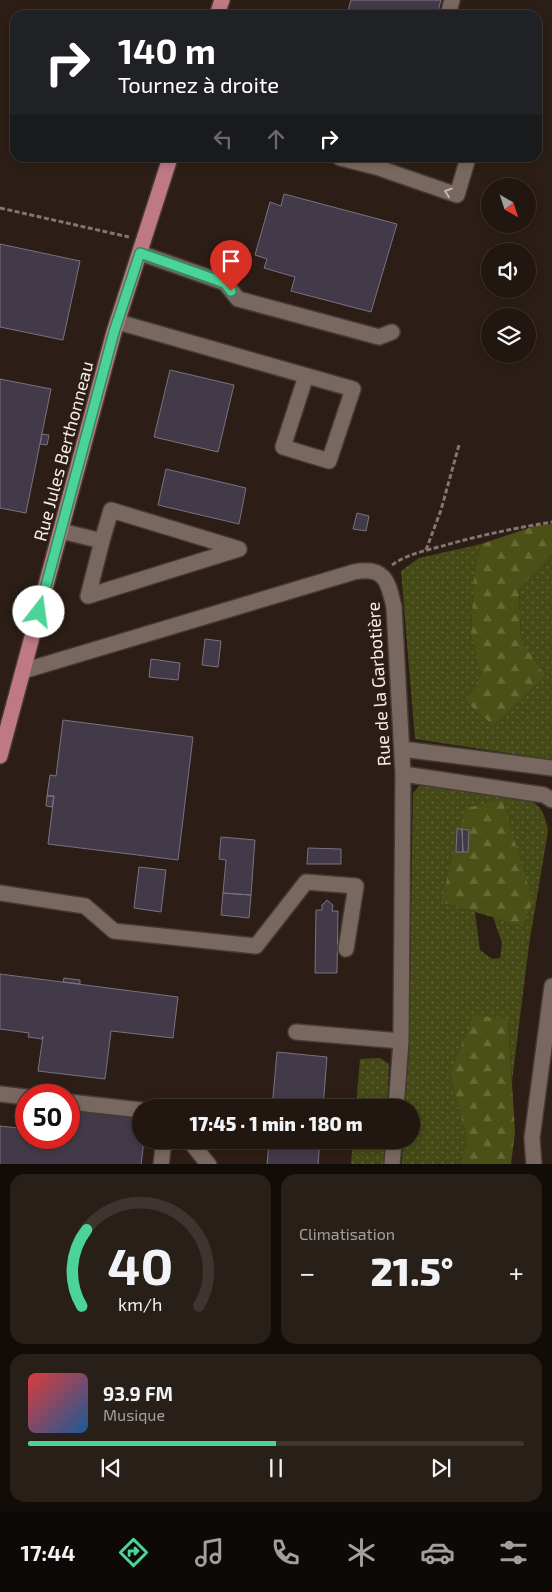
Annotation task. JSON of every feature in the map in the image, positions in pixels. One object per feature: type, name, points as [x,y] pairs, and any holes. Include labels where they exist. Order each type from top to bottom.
[{"type":"main road","name":"Rue Jules Berthonneau","points":[[0,756],[118,322],[169,162]]},
{"type":"street","points":[[377,162],[457,195],[467,162]]},
{"type":"street","points":[[142,247],[225,283],[238,299],[379,337],[392,332]]},
{"type":"street","points":[[118,322],[353,388],[329,461],[283,447],[306,376]]},
{"type":"street","points":[[111,510],[239,549],[88,596],[102,541],[111,510]]},
{"type":"street","points":[[61,531],[102,541]]},
{"type":"street","points":[[23,671],[354,572],[369,569],[381,573]]},
{"type":"street","name":"Rue de la Garbotière","points":[[381,573],[390,587],[394,606],[403,774],[401,1041],[397,1099]]},
{"type":"street","points":[[402,749],[552,768]]},
{"type":"street","points":[[403,774],[544,795],[552,800]]},
{"type":"street","points":[[0,893],[85,906],[114,931],[256,946],[306,882],[356,886],[346,949]]},
{"type":"street","points":[[534,1164],[532,1138],[552,986]]},
{"type":"street","points":[[296,1032],[401,1041]]},
{"type":"street","points":[[0,1094],[15,1096]]},
{"type":"street","points":[[80,1103],[132,1109]]},
{"type":"street","points":[[161,1164],[163,1149]]},
{"type":"street","points":[[196,1149],[209,1164]]},
{"type":"street","points":[[392,1164],[393,1149]]},
{"type":"path","points":[[0,208],[142,247]]},
{"type":"path","points":[[426,550],[441,510],[459,445]]},
{"type":"path","points":[[381,573],[399,560],[426,550],[492,532],[552,522]]},
{"type":"green space","points":[[552,524],[552,554],[519,588],[521,640],[545,676],[493,725],[466,702],[481,674],[471,635],[474,571],[481,544],[535,526]]},
{"type":"green space","points":[[481,544],[474,571],[471,635],[481,674],[466,702],[544,676],[521,640],[519,587],[552,554],[552,760],[415,739],[401,571],[419,558]]},
{"type":"green space","points":[[421,784],[494,792],[532,802],[541,810],[548,831],[529,945],[512,1081],[508,1019],[450,1074],[467,1139],[460,1164],[402,1164],[403,1149],[420,1149],[420,1099],[406,1099],[409,1052],[413,793]],"holes":[[[441,902],[523,925],[493,917],[502,943],[500,958],[492,959],[480,950],[475,912]]]},
{"type":"green space","points":[[502,800],[533,901],[523,926],[441,902],[466,808]]},
{"type":"green space","points":[[474,1015],[508,1019],[515,1132],[511,1164],[460,1164],[467,1139],[450,1074]]},
{"type":"green space","points":[[380,1058],[389,1064],[387,1099],[357,1099],[360,1059]]},
{"type":"green space","points":[[352,1149],[385,1149],[384,1164],[351,1164]]},
{"type":"building","points":[[351,0],[441,0],[438,10],[348,10]]},
{"type":"building","points":[[284,194],[397,224],[371,312],[291,291],[295,277],[264,268],[267,259],[255,255],[270,202],[281,206]]},
{"type":"building","points":[[0,244],[80,261],[63,340],[0,327]]},
{"type":"building","points":[[170,370],[234,385],[218,452],[154,437]]},
{"type":"building","points":[[0,379],[51,389],[26,513],[0,508]]},
{"type":"building","points":[[42,434],[49,435],[47,445],[40,444]]},
{"type":"building","points":[[166,469],[246,488],[239,524],[158,505]]},
{"type":"building","points":[[357,513],[369,516],[366,531],[353,529]]},
{"type":"building","points":[[205,639],[221,641],[218,667],[202,665]]},
{"type":"building","points":[[151,659],[180,663],[178,680],[149,677]]},
{"type":"building","points":[[63,720],[193,737],[178,860],[48,844],[54,796],[47,796],[50,775],[56,776]]},
{"type":"building","points":[[47,796],[54,796],[52,807],[46,806]]},
{"type":"building","points":[[457,829],[462,829],[463,852],[456,852]]},
{"type":"building","points":[[462,829],[469,830],[468,852],[463,852]]},
{"type":"building","points":[[221,837],[255,840],[251,895],[223,893],[226,860],[219,859]]},
{"type":"building","points":[[308,848],[341,849],[341,864],[307,864]]},
{"type":"building","points":[[139,867],[166,870],[161,912],[134,908]]},
{"type":"building","points":[[223,893],[251,895],[249,918],[221,915]]},
{"type":"building","points":[[327,900],[333,905],[332,911],[338,911],[337,973],[315,973],[316,910],[322,910],[322,905]]},
{"type":"building","points":[[0,974],[178,997],[173,1038],[111,1031],[105,1079],[38,1071],[43,1036],[42,1039],[28,1037],[29,1033],[0,1029]]},
{"type":"building","points":[[64,978],[80,980],[80,984],[63,982]]},
{"type":"building","points":[[277,1052],[327,1057],[324,1099],[273,1099]]},
{"type":"building","points":[[80,1108],[132,1115],[132,1149],[143,1149],[141,1164],[0,1164],[0,1126],[15,1128],[15,1149],[80,1149]]},
{"type":"building","points":[[268,1149],[319,1149],[318,1164],[267,1164]]},
{"type":"route","points":[[39,612],[114,332],[140,253],[225,283],[231,291]]}]
